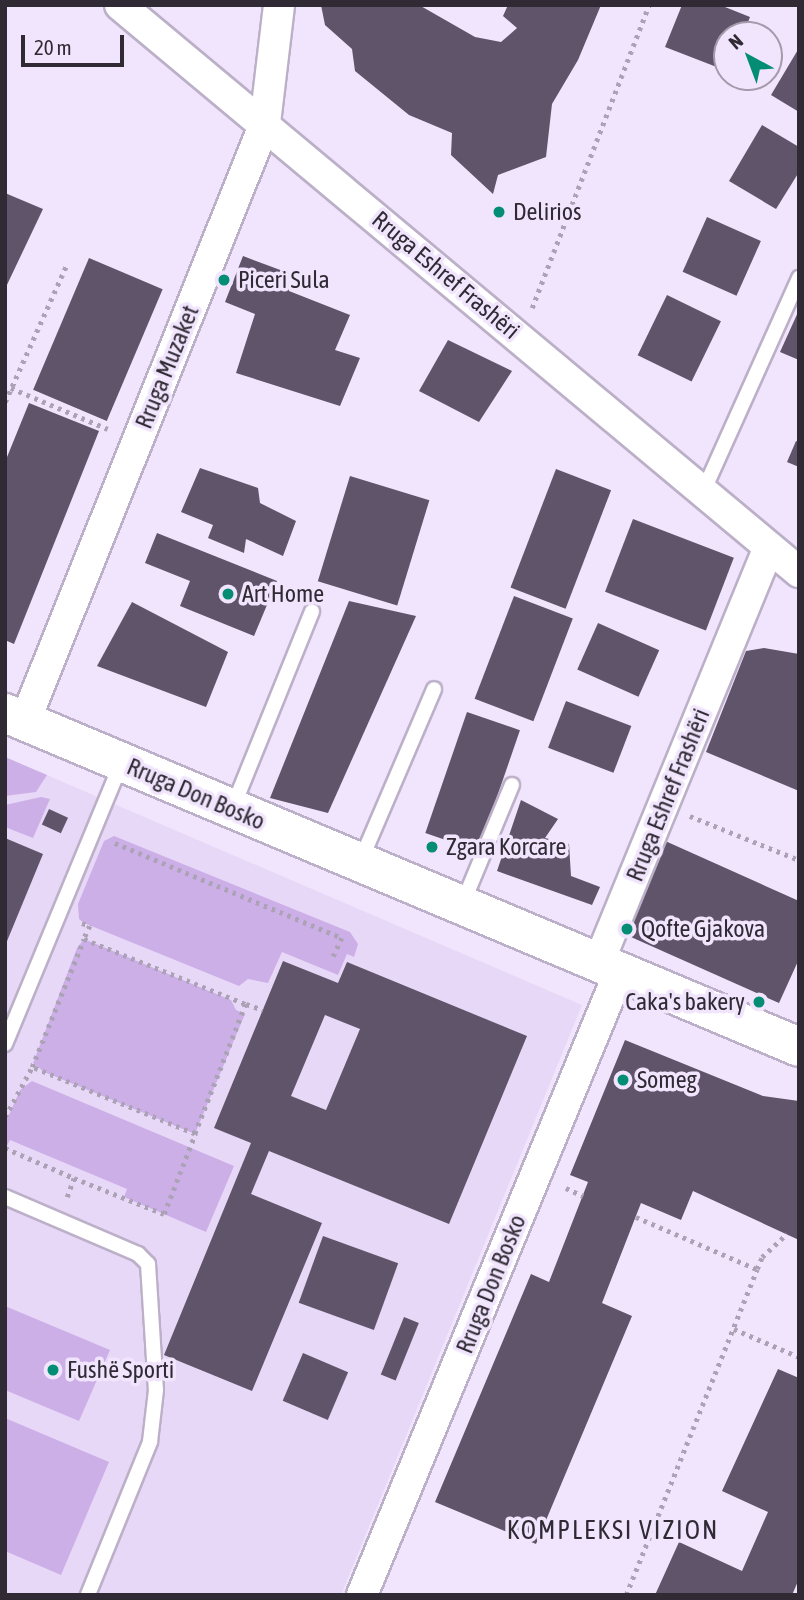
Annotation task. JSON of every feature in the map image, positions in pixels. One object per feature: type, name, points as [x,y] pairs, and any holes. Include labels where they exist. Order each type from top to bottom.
[{"type":"main road","name":"Rruga Don Bosko","points":[[15,717],[799,1048]]},
{"type":"street","name":"Rruga Eshref Frashëri","points":[[120,5],[265,123],[799,572]]},
{"type":"street","name":"Rruga Muzaket","points":[[15,717],[138,442],[265,123],[279,5]]},
{"type":"street","name":"Rruga Eshref Frashëri","points":[[609,968],[664,805],[769,548]]},
{"type":"street","name":"Rruga Don Bosko","points":[[362,1595],[609,968]]},
{"type":"lane","points":[[703,492],[799,278]]},
{"type":"lane","points":[[232,808],[312,611]]},
{"type":"lane","points":[[360,864],[434,689]]},
{"type":"lane","points":[[5,1044],[122,763]]},
{"type":"lane","points":[[461,907],[512,785]]},
{"type":"lane","points":[[5,1197],[138,1254],[148,1264],[156,1390],[150,1442],[88,1595]]},
{"type":"path","points":[[520,338],[649,5]]},
{"type":"path","points":[[5,402],[67,264]]},
{"type":"path","points":[[11,388],[138,442]]},
{"type":"path","points":[[664,805],[799,859]]},
{"type":"path","points":[[106,853],[112,842],[342,938],[332,959]]},
{"type":"path","points":[[5,1117],[32,1067],[90,926],[70,918]]},
{"type":"path","points":[[84,939],[263,1010]]},
{"type":"path","points":[[5,1148],[164,1214],[246,1004]]},
{"type":"path","points":[[32,1067],[195,1134]]},
{"type":"path","points":[[59,1221],[74,1178]]},
{"type":"path","points":[[575,1192],[583,1196]]},
{"type":"path","points":[[636,1217],[757,1269]]},
{"type":"path","points":[[626,1595],[762,1257],[787,1234]]},
{"type":"path","points":[[734,1329],[799,1357]]},
{"type":"shaded area","points":[[5,757],[582,1005],[341,1595],[5,1595]]},
{"type":"shaded area","points":[[5,757],[47,775],[36,792],[5,796]]},
{"type":"shaded area","points":[[41,797],[50,799],[33,838],[5,827],[5,805]]},
{"type":"shaded area","points":[[114,836],[350,932],[358,944],[354,957],[347,954],[338,975],[282,952],[268,983],[248,979],[239,986],[84,923],[79,919],[78,904],[104,841]]},
{"type":"shaded area","points":[[84,939],[231,1000],[236,1010],[245,1014],[195,1134],[44,1072],[33,1063],[77,948]]},
{"type":"shaded area","points":[[32,1081],[234,1166],[206,1232],[124,1197],[127,1189],[10,1140],[5,1149],[5,1124],[20,1090]]},
{"type":"shaded area","name":"Fushë Sporti","points":[[5,1306],[110,1350],[79,1421],[5,1390]]},
{"type":"shaded area","points":[[5,1418],[109,1462],[61,1575],[5,1551]]},
{"type":"building","points":[[321,5],[419,5],[475,37],[501,42],[517,28],[503,16],[508,5],[601,5],[578,60],[552,104],[546,157],[498,175],[493,194],[451,155],[452,133],[409,115],[355,71],[352,49],[325,25]]},
{"type":"building","points":[[682,5],[720,5],[750,17],[748,21],[713,21],[713,66],[665,47]]},
{"type":"building","points":[[799,48],[799,112],[771,95],[773,91],[783,91],[783,75]]},
{"type":"building","points":[[762,125],[799,147],[799,172],[776,209],[729,181]]},
{"type":"building","points":[[5,193],[43,209],[5,289]]},
{"type":"building","points":[[707,217],[761,241],[736,296],[683,272]]},
{"type":"building","points":[[243,256],[283,271],[289,291],[350,315],[335,350],[360,358],[340,406],[236,373],[255,314],[225,302]]},
{"type":"building","points":[[89,258],[163,289],[107,421],[33,390]]},
{"type":"building","points":[[667,295],[721,321],[692,382],[638,355]]},
{"type":"building","points":[[799,310],[799,360],[780,352]]},
{"type":"building","points":[[448,340],[512,371],[479,422],[419,391]]},
{"type":"building","points":[[29,403],[99,431],[14,644],[5,640],[5,462]]},
{"type":"building","points":[[796,441],[799,442],[799,467],[787,462]]},
{"type":"building","points":[[200,468],[258,488],[260,503],[296,521],[283,556],[246,539],[244,553],[208,538],[213,525],[181,512]]},
{"type":"building","points":[[556,469],[611,490],[566,609],[510,588]]},
{"type":"building","points":[[350,476],[429,500],[397,605],[318,581]]},
{"type":"building","points":[[633,519],[734,558],[706,631],[605,592]]},
{"type":"building","name":"Art Home","points":[[157,533],[277,581],[254,636],[180,606],[190,581],[145,563]]},
{"type":"building","points":[[514,596],[573,619],[533,721],[475,699]]},
{"type":"building","points":[[349,601],[416,616],[328,813],[270,798]]},
{"type":"building","points":[[132,602],[228,652],[206,707],[97,666]]},
{"type":"building","points":[[598,623],[659,650],[638,697],[577,670]]},
{"type":"building","points":[[764,648],[799,654],[799,791],[706,752],[746,651]]},
{"type":"building","points":[[566,701],[631,726],[613,773],[548,748]]},
{"type":"building","points":[[467,712],[520,730],[478,851],[425,833]]},
{"type":"building","points":[[521,800],[558,819],[545,838],[569,844],[571,876],[600,887],[592,905],[497,871]]},
{"type":"building","points":[[49,809],[68,818],[61,833],[42,824]]},
{"type":"building","points":[[5,838],[43,854],[5,946]]},
{"type":"building","points":[[663,840],[799,901],[799,959],[779,1003],[622,933]]},
{"type":"building","points":[[283,961],[338,983],[347,962],[527,1036],[449,1224],[269,1151],[251,1194],[322,1223],[252,1391],[164,1355],[251,1143],[214,1128]],"holes":[[[325,1015],[360,1029],[326,1110],[291,1096]]]},
{"type":"building","points":[[625,1040],[763,1096],[799,1101],[799,1240],[693,1191],[681,1220],[641,1203],[602,1303],[632,1316],[536,1544],[435,1502],[531,1274],[549,1282],[588,1182],[570,1175]]},
{"type":"building","points":[[323,1236],[398,1263],[374,1330],[299,1303]]},
{"type":"building","points":[[404,1317],[419,1323],[396,1380],[381,1374]]},
{"type":"building","points":[[303,1353],[348,1372],[328,1420],[283,1401]]},
{"type":"building","points":[[778,1369],[799,1378],[799,1579],[792,1595],[655,1595],[679,1542],[742,1571],[768,1512],[722,1491]]},
{"type":"place","name":"Delirios","points":[[499,212]]},
{"type":"place","name":"Piceri Sula","points":[[224,280]]},
{"type":"place","name":"Art Home","points":[[228,594]]},
{"type":"place","name":"Zgara Korcare","points":[[432,847]]},
{"type":"place","name":"Qofte Gjakova","points":[[627,929]]},
{"type":"place","name":"Caka's bakery","points":[[759,1002]]},
{"type":"place","name":"Someg","points":[[623,1080]]},
{"type":"place","name":"Fushë Sporti","points":[[53,1370]]},
{"type":"district","name":"KOMPLEKSI VIZION","points":[[613,1531]]}]
